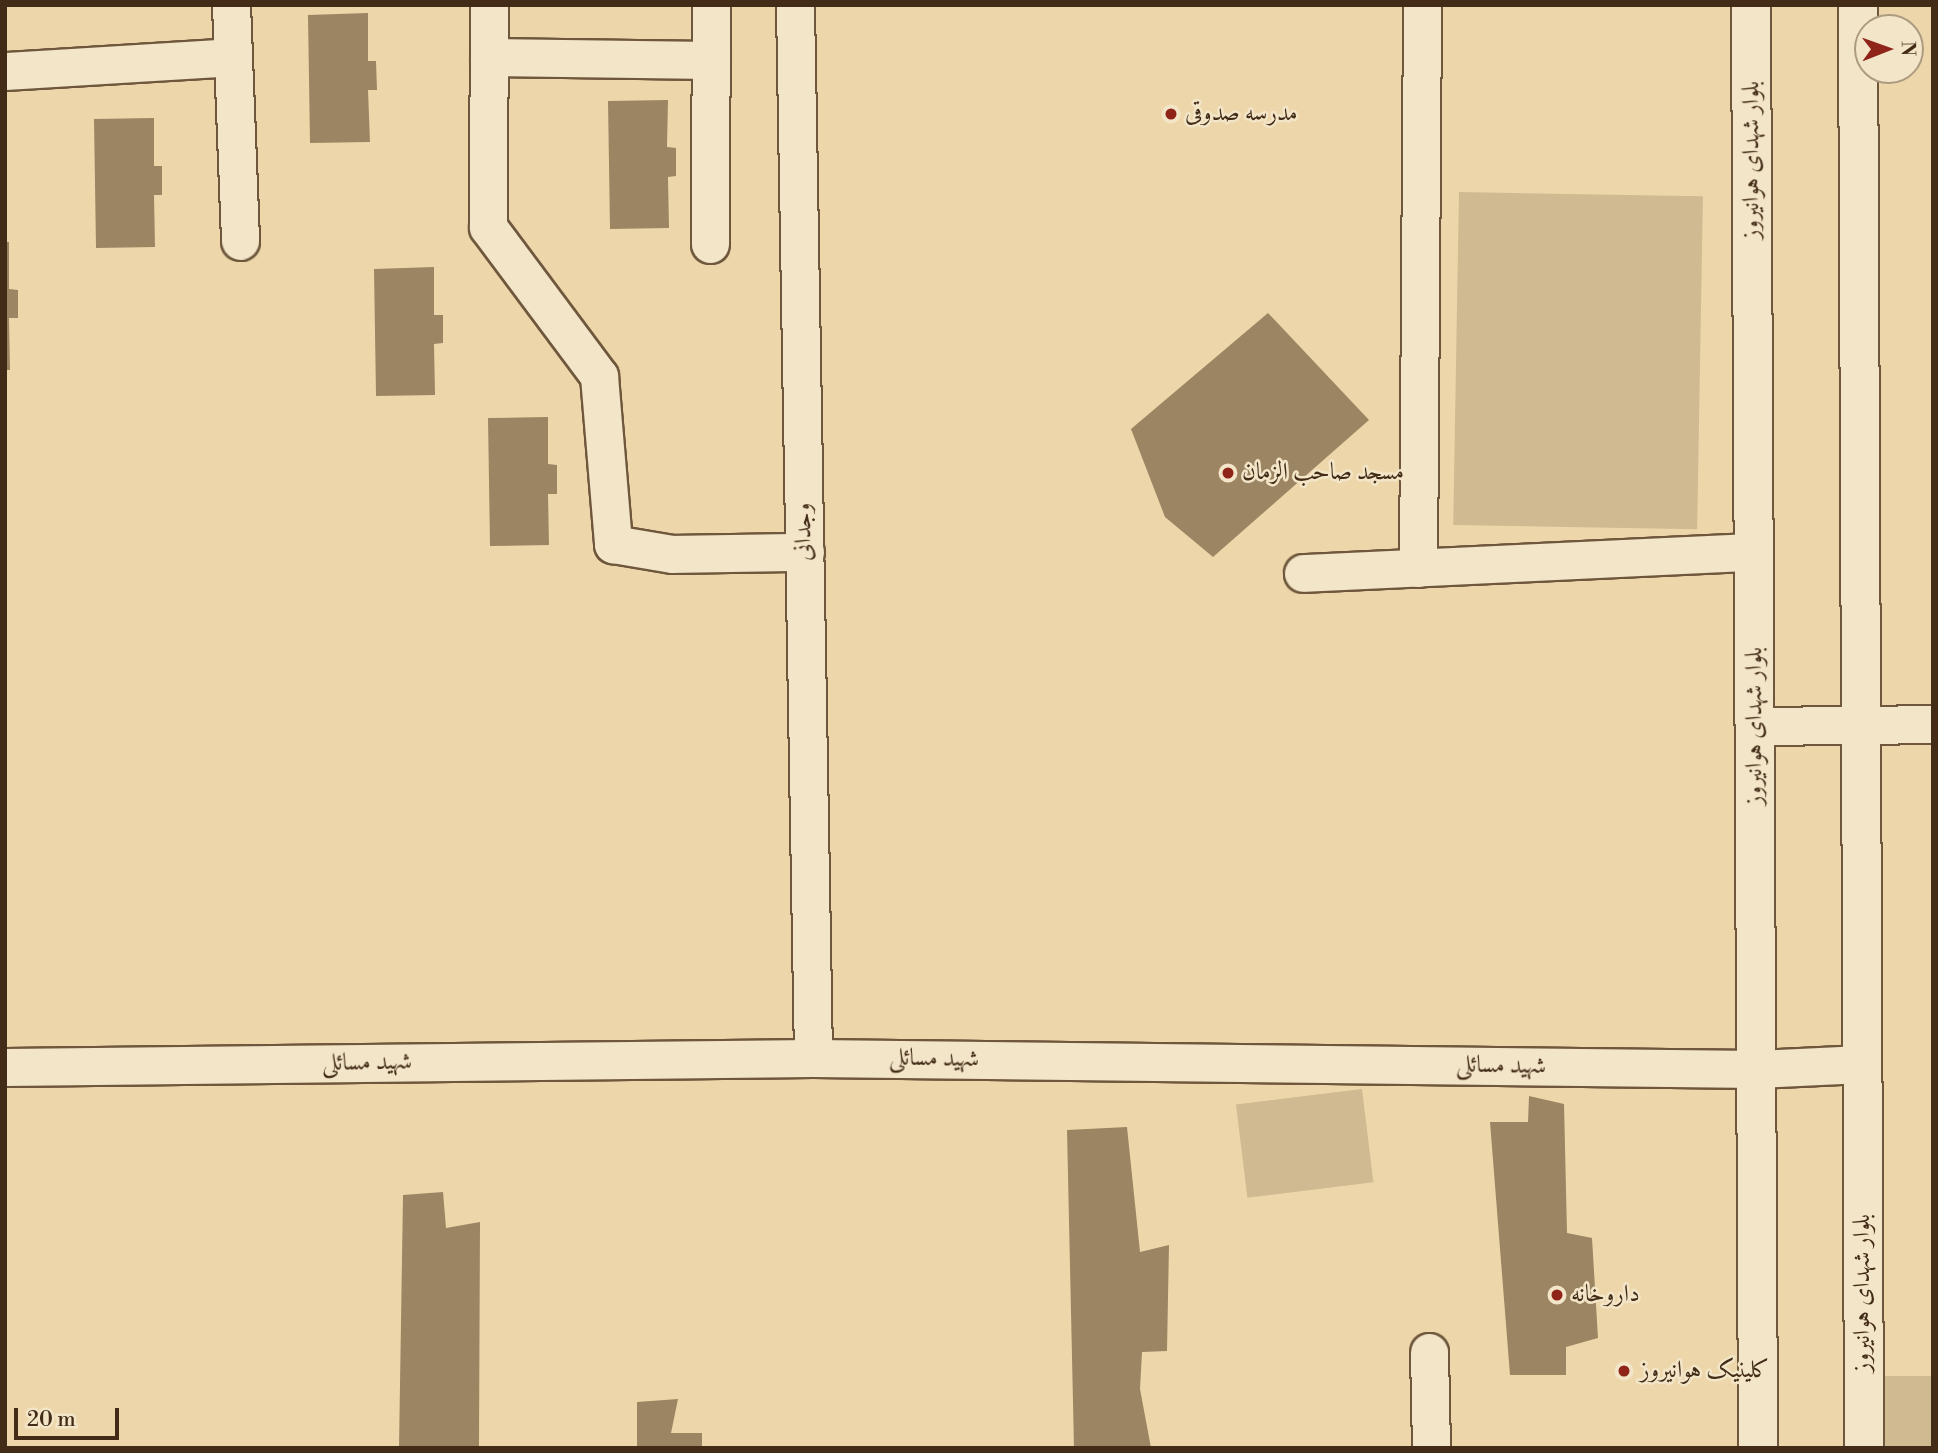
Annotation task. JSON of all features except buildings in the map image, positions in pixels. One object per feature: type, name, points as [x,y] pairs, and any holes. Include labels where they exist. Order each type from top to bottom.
[{"type":"main road","name":"بلوار شهدای هوانیروز","points":[[1751,5],[1758,1448]]},
{"type":"main road","name":"بلوار شهدای هوانیروز","points":[[1858,5],[1864,1448]]},
{"type":"street","points":[[231,5],[240,242]]},
{"type":"street","points":[[489,5],[488,226],[599,376],[613,544],[672,554],[805,552]]},
{"type":"street","points":[[710,244],[711,5]]},
{"type":"street","name":"وجدانی","points":[[795,5],[813,1058]]},
{"type":"street","points":[[1418,568],[1422,5]]},
{"type":"street","points":[[5,71],[233,57]]},
{"type":"street","points":[[489,57],[711,60]]},
{"type":"street","points":[[1303,573],[1754,552]]},
{"type":"street","points":[[1755,726],[1933,724]]},
{"type":"street","name":"شهید مسائلی","points":[[5,1067],[813,1058],[1756,1069],[1862,1064]]},
{"type":"street","points":[[1429,1352],[1430,1448]]},
{"type":"shaded area","points":[[1459,192],[1703,196],[1697,529],[1453,525]]},
{"type":"shaded area","points":[[1362,1089],[1373,1182],[1247,1198],[1236,1104]]},
{"type":"shaded area","points":[[1863,1376],[1933,1376],[1933,1448],[1863,1448]]},
{"type":"place","name":"مدرسه صدوقی","points":[[1171,114]]},
{"type":"place","name":"مسجد صاحب الزمان","points":[[1228,473]]},
{"type":"place","name":"داروخانه","points":[[1557,1295]]},
{"type":"place","name":"کلینیک هوانیروز","points":[[1624,1371]]}]
